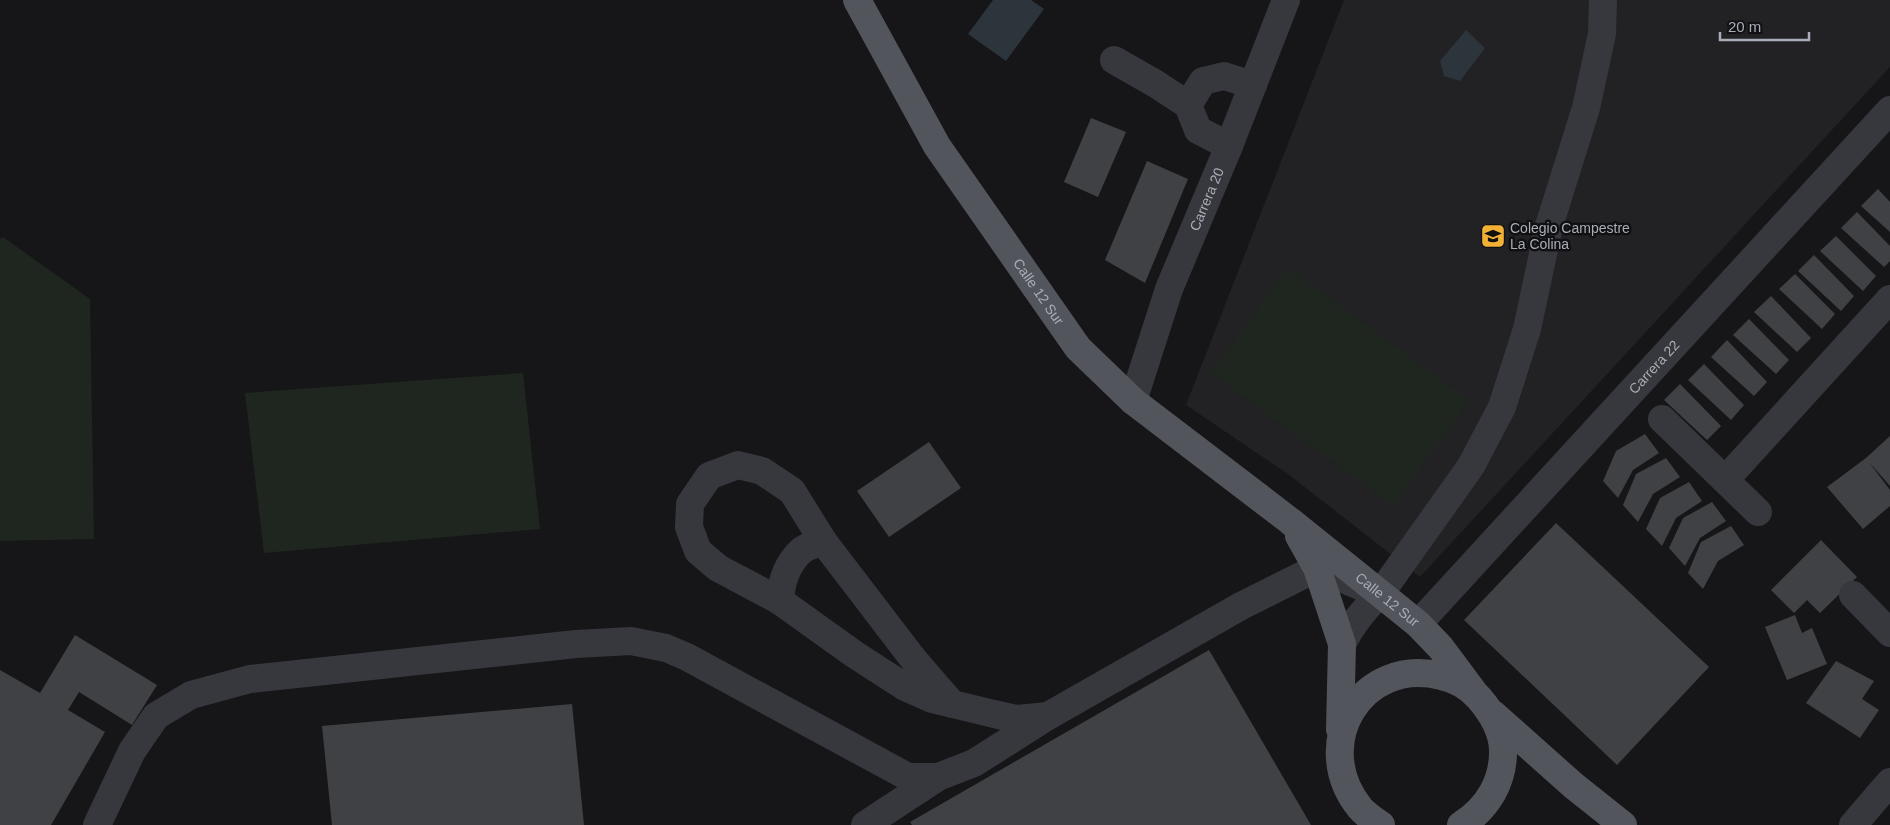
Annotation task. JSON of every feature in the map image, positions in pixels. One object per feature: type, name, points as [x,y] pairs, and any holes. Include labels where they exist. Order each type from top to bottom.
[{"type":"main road","name":"Calle 12 Sur","points":[[857,0],[937,146],[1078,348],[1133,401],[1290,521],[1418,624],[1441,648],[1473,691]]},
{"type":"main road","name":"Calle 12 Sur","points":[[1290,521],[1317,568],[1342,644],[1339,764],[1347,789],[1362,810],[1381,825]]},
{"type":"main road","points":[[1340,738],[1348,716],[1362,696],[1382,682],[1404,674],[1428,673],[1452,678],[1473,691],[1490,711],[1574,786],[1623,825]]},
{"type":"main road","points":[[1461,825],[1473,817],[1487,803],[1496,786],[1502,767],[1503,748],[1499,729],[1490,711]]},
{"type":"street","name":"Carrera 20","points":[[1133,401],[1169,290],[1230,146],[1286,0]]},
{"type":"street","points":[[1342,644],[1364,609],[1380,594],[1471,466],[1502,407],[1527,329],[1549,226],[1586,108],[1602,34],[1603,0]]},
{"type":"street","points":[[1114,60],[1188,105],[1198,130],[1230,146]]},
{"type":"street","points":[[1188,105],[1204,81],[1224,76],[1253,85]]},
{"type":"street","name":"Carrera 22","points":[[1418,624],[1890,110]]},
{"type":"street","points":[[1725,480],[1890,299]]},
{"type":"street","points":[[1662,419],[1758,512]]},
{"type":"street","points":[[952,704],[914,660],[823,541],[792,491],[762,471],[738,465],[709,476],[690,504],[689,527],[698,551],[718,568],[780,601],[854,654],[905,687],[932,699],[952,704],[1016,719],[1048,716]]},
{"type":"street","points":[[780,601],[781,584],[790,566],[802,550],[823,541]]},
{"type":"street","points":[[865,825],[938,777],[974,763],[1048,716],[1241,606],[1317,568],[1380,594]]},
{"type":"street","points":[[1853,595],[1890,633]]},
{"type":"street","points":[[97,825],[132,751],[156,716],[192,695],[250,680],[576,644],[631,641],[666,648],[687,657],[908,777],[938,777]]},
{"type":"street","points":[[1854,825],[1890,782]]},
{"type":"shaded area","points":[[993,0],[1031,0],[1044,9],[1006,61],[968,34]]},
{"type":"shaded area","name":"Colegio Campestre La Colina","points":[[1344,0],[1890,0],[1890,67],[1420,577],[1288,474],[1186,405]]},
{"type":"shaded area","points":[[1466,30],[1485,48],[1460,81],[1444,76],[1440,61]]},
{"type":"shaded area","points":[[3,237],[90,299],[94,539],[0,541],[0,239]]},
{"type":"shaded area","points":[[1288,268],[1469,400],[1393,506],[1211,373]]},
{"type":"shaded area","points":[[523,373],[540,529],[264,553],[245,393]]},
{"type":"building","points":[[1091,118],[1126,132],[1098,197],[1064,182]]},
{"type":"building","points":[[1147,161],[1188,179],[1145,283],[1105,260]]},
{"type":"building","points":[[1878,189],[1890,202],[1890,232],[1861,206]]},
{"type":"building","points":[[1857,212],[1890,246],[1890,261],[1884,267],[1841,228]]},
{"type":"building","points":[[1836,236],[1876,276],[1863,291],[1820,251]]},
{"type":"building","points":[[1814,255],[1854,296],[1841,311],[1798,271]]},
{"type":"building","points":[[1795,274],[1835,314],[1822,329],[1779,289]]},
{"type":"building","points":[[1771,296],[1811,338],[1797,352],[1754,312]]},
{"type":"building","points":[[1749,319],[1789,360],[1776,374],[1733,335]]},
{"type":"building","points":[[1727,340],[1767,382],[1754,396],[1711,357]]},
{"type":"building","points":[[1704,364],[1744,405],[1731,420],[1688,380]]},
{"type":"building","points":[[1680,384],[1721,426],[1707,440],[1664,400]]},
{"type":"building","points":[[1645,434],[1659,453],[1633,470],[1618,498],[1603,481],[1616,451]]},
{"type":"building","points":[[1890,436],[1890,486],[1869,462],[1890,490],[1890,506],[1863,529],[1827,487],[1866,458]]},
{"type":"building","points":[[929,442],[961,488],[889,537],[857,491]]},
{"type":"building","points":[[1666,458],[1680,477],[1653,494],[1638,522],[1623,505],[1636,474]]},
{"type":"building","points":[[1689,482],[1702,501],[1676,518],[1662,546],[1646,529],[1660,498]]},
{"type":"building","points":[[1712,502],[1726,521],[1700,538],[1685,566],[1669,548],[1683,518]]},
{"type":"building","points":[[1556,523],[1709,667],[1617,765],[1464,620]]},
{"type":"building","points":[[1731,526],[1744,545],[1718,561],[1703,589],[1688,573],[1701,542]]},
{"type":"building","points":[[1821,540],[1857,577],[1820,613],[1807,600],[1794,613],[1771,590]]},
{"type":"building","points":[[1795,615],[1802,633],[1812,628],[1827,664],[1787,680],[1765,627]]},
{"type":"building","points":[[75,635],[157,685],[132,725],[79,692],[68,710],[105,732],[51,825],[0,825],[0,670],[40,693]]},
{"type":"building","points":[[1209,650],[1311,825],[912,825],[910,822]]},
{"type":"building","points":[[1836,661],[1874,681],[1862,699],[1879,710],[1860,738],[1806,703]]},
{"type":"building","points":[[572,704],[584,825],[332,825],[322,726]]},
{"type":"place","name":"Colegio Campestre La Colina","points":[[1493,236]]}]
